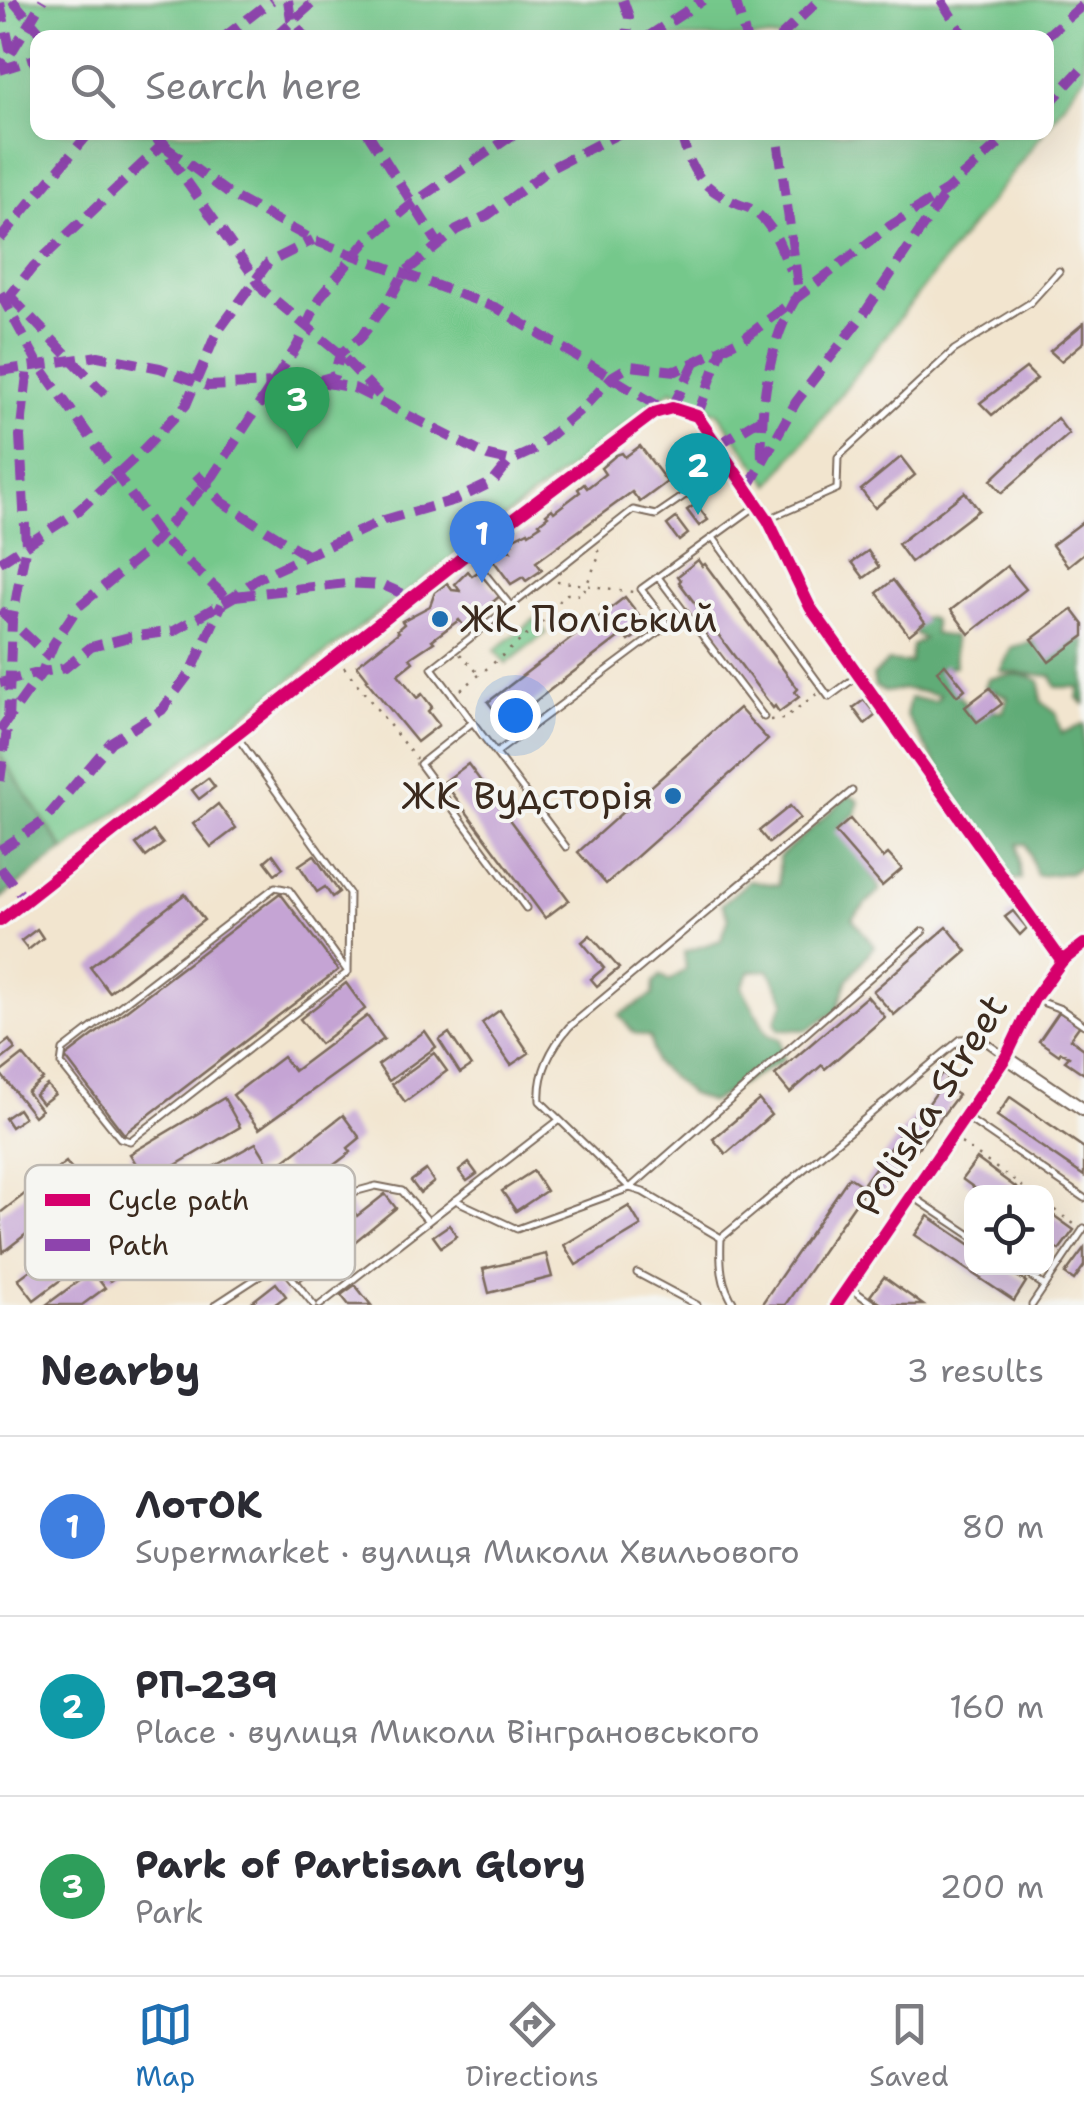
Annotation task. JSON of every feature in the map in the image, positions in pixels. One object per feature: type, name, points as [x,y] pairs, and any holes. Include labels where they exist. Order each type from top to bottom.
[{"type":"street","points":[[0,921],[468,553],[654,412],[672,408],[697,416],[732,463],[768,520],[810,606],[1062,961]]},
{"type":"street","name":"Poliska Street","points":[[836,1305],[1006,1057],[1034,999],[1062,961],[1084,944]]},
{"type":"street","name":"Poliska Street","points":[[1006,1057],[1084,1110]]},
{"type":"lane","points":[[768,520],[837,489],[838,457],[954,350],[1030,303],[1059,270]]},
{"type":"lane","points":[[566,847],[432,668],[633,510],[656,516],[732,463]]},
{"type":"lane","points":[[496,753],[668,625],[641,590],[758,504]]},
{"type":"lane","points":[[713,538],[829,696],[858,675]]},
{"type":"lane","points":[[468,553],[511,606]]},
{"type":"lane","points":[[658,577],[764,716]]},
{"type":"lane","points":[[473,722],[420,764],[526,908]]},
{"type":"lane","points":[[237,737],[349,893],[348,972]]},
{"type":"lane","points":[[721,1238],[630,1188],[540,1100],[539,1084],[553,1047],[568,1027],[852,791]]},
{"type":"lane","points":[[276,887],[289,890],[348,972],[130,1141],[120,1138],[61,1064],[63,1050],[276,887]]},
{"type":"lane","points":[[455,1200],[516,1229],[630,1188],[923,931]]},
{"type":"lane","points":[[1034,999],[1084,1025]]},
{"type":"lane","points":[[735,1305],[728,1296],[720,1264],[721,1238],[961,1039],[980,1038],[1006,1057]]},
{"type":"lane","points":[[965,1117],[1084,1198]]},
{"type":"lane","points":[[355,1278],[560,1119]]},
{"type":"lane","points":[[355,1192],[376,1186],[402,1191],[428,1221]]},
{"type":"lane","points":[[911,1196],[964,1231]]},
{"type":"lane","points":[[1032,1305],[1083,1229]]},
{"type":"lane","points":[[637,1273],[697,1305]]},
{"type":"lane","points":[[1028,1275],[1045,1286]]},
{"type":"lane","points":[[215,1305],[253,1280]]},
{"type":"lane","points":[[297,1280],[320,1305],[352,1280]]},
{"type":"lane","points":[[848,1287],[874,1305]]},
{"type":"path","points":[[453,696],[550,616],[547,612],[567,594],[582,595],[600,554],[592,542]]},
{"type":"path","points":[[551,574],[567,594]]},
{"type":"path","points":[[557,582],[644,594]]},
{"type":"path","points":[[455,650],[479,674]]},
{"type":"path","points":[[337,658],[420,764]]},
{"type":"path","points":[[764,716],[776,721],[783,719],[823,689]]},
{"type":"path","points":[[952,1136],[1020,1185]]},
{"type":"path","points":[[1054,1209],[1083,1229]]},
{"type":"green space","points":[[0,0],[1084,0],[1084,75],[1054,117],[1054,30],[30,30],[30,140],[1038,140],[770,485],[718,413],[672,390],[65,851],[0,755]]},
{"type":"green space","points":[[928,617],[934,621],[934,634],[954,637],[955,666],[937,669],[978,719],[988,711],[1003,712],[1008,697],[985,687],[988,679],[1021,675],[1040,681],[1041,701],[1056,712],[1062,733],[1084,724],[1084,863],[1070,873],[1037,876],[1026,844],[1018,844],[1021,879],[1007,880],[906,715],[910,698],[936,701],[940,695],[905,689],[886,692],[875,687],[873,676],[888,661],[910,663],[912,646],[924,639],[915,634],[918,620]]},
{"type":"green space","points":[[535,619],[546,633],[506,664],[495,650]]},
{"type":"green space","points":[[1047,638],[1084,640],[1084,704],[1077,698],[1079,687],[1056,687],[1051,676],[1000,671],[1012,647]]},
{"type":"green space","points":[[0,755],[64,850],[0,899]]},
{"type":"green space","points":[[849,795],[859,801],[856,814],[838,828],[849,834],[880,890],[852,918],[874,946],[848,979],[837,1011],[807,1030],[778,1029],[775,1021],[785,1001],[769,970],[750,971],[742,987],[768,1035],[780,1039],[783,1060],[711,1102],[690,1094],[655,1063],[650,1037],[634,1033],[619,1015],[653,995],[654,982],[661,975],[669,981],[686,969],[684,952],[721,940],[729,918],[722,904],[749,881],[779,885],[779,857]]},
{"type":"building","points":[[1084,323],[1084,342],[1061,361],[1050,351]]},
{"type":"building","points":[[1026,368],[1037,379],[992,415],[980,403]]},
{"type":"building","points":[[1057,418],[1069,434],[1002,493],[991,480]]},
{"type":"building","points":[[640,446],[667,482],[640,502],[632,492],[536,562],[542,570],[526,581],[523,577],[511,584],[493,560],[505,549],[510,550],[510,540],[541,525],[552,509],[554,512],[580,492],[578,489],[584,484],[587,488],[605,474],[601,468],[616,455],[622,453],[625,457]]},
{"type":"building","points":[[901,457],[915,475],[875,508],[861,490]]},
{"type":"building","points":[[965,492],[979,510],[911,562],[898,544]]},
{"type":"building","points":[[696,504],[708,520],[699,526],[687,510]]},
{"type":"building","points":[[676,518],[688,534],[679,541],[667,525]]},
{"type":"building","points":[[1084,521],[1084,553],[1068,566],[1052,545]]},
{"type":"building","points":[[868,551],[879,567],[864,578],[852,562]]},
{"type":"building","points":[[698,560],[702,566],[705,564],[798,689],[795,692],[799,697],[779,712],[679,582],[678,576]]},
{"type":"building","points":[[1007,566],[1026,589],[969,634],[951,610]]},
{"type":"building","points":[[468,571],[472,576],[478,572],[500,596],[464,626],[459,620],[432,640],[398,674],[417,698],[422,694],[439,725],[417,742],[357,665],[399,632],[402,621],[430,606],[435,592],[447,583],[452,590],[460,591],[455,584]]},
{"type":"building","points":[[893,580],[925,622],[909,635],[877,593]]},
{"type":"building","points":[[625,597],[648,627],[629,641],[623,633],[520,713],[526,720],[510,731],[488,702]]},
{"type":"building","points":[[1072,609],[1084,625],[1084,636],[1049,662],[1032,639]]},
{"type":"building","points":[[945,664],[965,689],[957,696],[937,671]]},
{"type":"building","points":[[990,688],[1002,704],[977,722],[965,707]]},
{"type":"building","points":[[864,700],[876,715],[865,724],[853,708]]},
{"type":"building","name":"ЖК Вудсторія","points":[[739,708],[768,740],[606,884],[578,852]]},
{"type":"building","points":[[468,764],[569,900],[545,918],[444,782]]},
{"type":"building","points":[[208,778],[215,787],[199,799],[192,790]]},
{"type":"building","points":[[218,804],[236,828],[211,847],[193,824]]},
{"type":"building","points":[[790,806],[800,818],[769,843],[759,831]]},
{"type":"building","points":[[850,819],[883,858],[888,854],[902,869],[882,886],[835,832]]},
{"type":"building","points":[[153,831],[163,844],[146,857],[136,844]]},
{"type":"building","points":[[273,854],[283,868],[275,874],[265,861]]},
{"type":"building","points":[[314,855],[339,892],[332,897],[325,887],[317,892],[299,865]]},
{"type":"building","points":[[280,893],[338,970],[124,1134],[65,1057]]},
{"type":"building","points":[[185,894],[204,920],[109,992],[90,967]]},
{"type":"building","points":[[1013,911],[1027,928],[1020,935],[1005,917]]},
{"type":"building","points":[[947,927],[967,951],[894,1015],[873,991]]},
{"type":"building","points":[[37,929],[43,938],[28,950],[21,941]]},
{"type":"building","points":[[590,935],[619,968],[597,986],[591,979],[604,968],[582,942]]},
{"type":"building","points":[[346,983],[365,1009],[320,1044],[300,1019]]},
{"type":"building","points":[[867,996],[885,1017],[825,1069],[822,1065],[790,1093],[775,1075]]},
{"type":"building","points":[[500,1010],[529,1053],[511,1065],[482,1023]]},
{"type":"building","points":[[1059,1012],[1080,1025],[1070,1039],[1084,1049],[1084,1074],[1065,1061],[1069,1057],[1039,1041]]},
{"type":"building","points":[[367,1016],[384,1039],[259,1129],[233,1095],[283,1057],[294,1071]]},
{"type":"building","points":[[425,1031],[436,1047],[389,1081],[378,1065]]},
{"type":"building","points":[[449,1033],[471,1066],[460,1073],[439,1040]]},
{"type":"building","points":[[9,1040],[15,1049],[0,1061],[0,1047]]},
{"type":"building","points":[[434,1053],[447,1071],[405,1102],[392,1084]]},
{"type":"building","points":[[23,1055],[43,1079],[27,1092],[41,1110],[34,1116],[0,1073]]},
{"type":"building","points":[[942,1073],[948,1077],[942,1085],[958,1095],[882,1195],[864,1183],[918,1110],[922,1113],[939,1089],[934,1084]]},
{"type":"building","points":[[47,1085],[55,1094],[42,1104],[35,1095]]},
{"type":"building","points":[[1010,1097],[1084,1148],[1084,1176],[997,1116]]},
{"type":"building","points":[[224,1098],[240,1127],[176,1165],[137,1165],[130,1154]]},
{"type":"building","points":[[759,1100],[771,1115],[726,1154],[713,1139]]},
{"type":"building","points":[[18,1109],[24,1118],[11,1127],[5,1118]]},
{"type":"building","points":[[343,1115],[360,1138],[348,1148],[351,1152],[334,1165],[281,1163]]},
{"type":"building","points":[[256,1143],[269,1164],[267,1165],[217,1165]]},
{"type":"building","points":[[977,1159],[1012,1185],[970,1185],[962,1179]]},
{"type":"building","points":[[469,1163],[477,1174],[467,1181],[459,1171]]},
{"type":"building","points":[[426,1170],[434,1182],[420,1193],[411,1181]]},
{"type":"building","points":[[533,1171],[546,1191],[516,1211],[502,1191]]},
{"type":"building","points":[[849,1177],[866,1188],[785,1305],[761,1305]]},
{"type":"building","points":[[25,1194],[25,1235],[3,1252],[0,1213]]},
{"type":"building","points":[[385,1194],[396,1208],[355,1242],[355,1213],[357,1216]]},
{"type":"building","points":[[629,1206],[641,1226],[576,1265],[564,1245]]},
{"type":"building","points":[[928,1216],[964,1241],[964,1268],[915,1235]]},
{"type":"building","points":[[1054,1216],[1074,1230],[1059,1250],[1054,1247]]},
{"type":"building","points":[[449,1225],[457,1236],[441,1247],[433,1236]]},
{"type":"building","points":[[1084,1248],[1084,1266],[1074,1280],[1065,1274]]},
{"type":"building","points":[[546,1254],[552,1277],[489,1293],[483,1269]]},
{"type":"building","points":[[25,1274],[25,1280],[60,1280],[34,1300],[18,1279]]},
{"type":"building","points":[[975,1275],[1015,1275],[1026,1282],[1014,1301]]},
{"type":"building","points":[[884,1277],[923,1305],[883,1305],[870,1296]]},
{"type":"building","points":[[80,1280],[99,1280],[105,1288],[82,1305],[46,1305]]},
{"type":"building","points":[[276,1283],[286,1296],[274,1305],[248,1305]]},
{"type":"building","points":[[355,1285],[371,1305],[349,1305],[341,1295]]},
{"type":"marked path","points":[[12,0],[38,30]]},
{"type":"marked path","points":[[11,53],[43,0]]},
{"type":"marked path","points":[[233,30],[272,0]]},
{"type":"marked path","points":[[288,0],[291,19],[299,30]]},
{"type":"marked path","points":[[283,30],[316,0]]},
{"type":"marked path","points":[[623,0],[629,17],[628,30]]},
{"type":"marked path","points":[[658,30],[703,0]]},
{"type":"marked path","points":[[735,0],[744,30]]},
{"type":"marked path","points":[[787,30],[819,0]]},
{"type":"marked path","points":[[941,0],[960,30]]},
{"type":"marked path","points":[[0,3],[11,53],[0,68]]},
{"type":"marked path","points":[[1053,30],[1084,4]]},
{"type":"marked path","points":[[0,70],[30,61]]},
{"type":"marked path","points":[[1054,98],[1084,66]]},
{"type":"marked path","points":[[0,239],[83,140]]},
{"type":"marked path","points":[[158,140],[264,291],[340,354],[379,395]]},
{"type":"marked path","points":[[5,302],[33,267],[168,140]]},
{"type":"marked path","points":[[372,140],[439,245]]},
{"type":"marked path","points":[[0,683],[42,672],[54,643],[78,607],[143,554],[213,476],[297,346],[320,297],[366,242],[412,204],[505,140]]},
{"type":"marked path","points":[[316,381],[334,376],[340,354],[360,338],[388,302],[404,273],[457,230],[488,215],[551,168],[606,140]]},
{"type":"marked path","points":[[683,140],[693,168],[706,185],[751,209],[766,222],[790,270]]},
{"type":"marked path","points":[[762,458],[768,372],[780,331],[799,293],[778,140]]},
{"type":"marked path","points":[[0,371],[98,356],[160,368],[208,386],[316,381],[354,388],[488,456],[510,461],[532,451],[584,407],[613,376],[630,366],[676,371],[746,337],[890,226],[947,190],[1002,140]]},
{"type":"marked path","points":[[164,146],[232,196],[313,240],[497,308],[663,409]]},
{"type":"marked path","points":[[748,488],[796,402],[864,314],[942,198]]},
{"type":"marked path","points":[[0,562],[77,512],[142,451],[186,405],[216,334],[268,263],[313,240]]},
{"type":"marked path","points":[[0,293],[39,365],[160,536],[229,600]]},
{"type":"marked path","points":[[10,296],[105,394]]},
{"type":"marked path","points":[[697,416],[722,349]]},
{"type":"marked path","points":[[672,408],[695,362]]},
{"type":"marked path","points":[[0,781],[8,722],[12,621],[26,545],[20,436],[28,366]]},
{"type":"marked path","points":[[718,445],[768,414]]},
{"type":"marked path","points":[[0,730],[42,672],[65,668],[91,647],[174,631],[258,578],[384,520],[455,500],[493,482],[510,461]]},
{"type":"marked path","points":[[196,474],[222,502],[308,556]]},
{"type":"marked path","points":[[235,596],[347,583],[383,585],[412,598]]},
{"type":"marked path","points":[[0,850],[44,821],[111,742],[162,710],[192,670],[222,604]]},
{"type":"marked path","points":[[0,610],[50,658]]},
{"type":"marked path","points":[[0,868],[26,901]]},
{"type":"cycle path","points":[[0,921],[468,553],[654,413],[672,408],[697,416],[768,520],[810,607],[1062,961]]},
{"type":"cycle path","points":[[836,1305],[1006,1057],[1034,999],[1062,961],[1084,944]]},
{"type":"place","name":"Park of Partisan Glory","points":[[297,449]]},
{"type":"place","name":"РП-239","points":[[698,515]]},
{"type":"place","name":"ЛотОК","points":[[482,583]]},
{"type":"place","name":"ЖК Поліський","points":[[440,619]]},
{"type":"place","name":"ЖК Вудсторія","points":[[673,796]]}]
